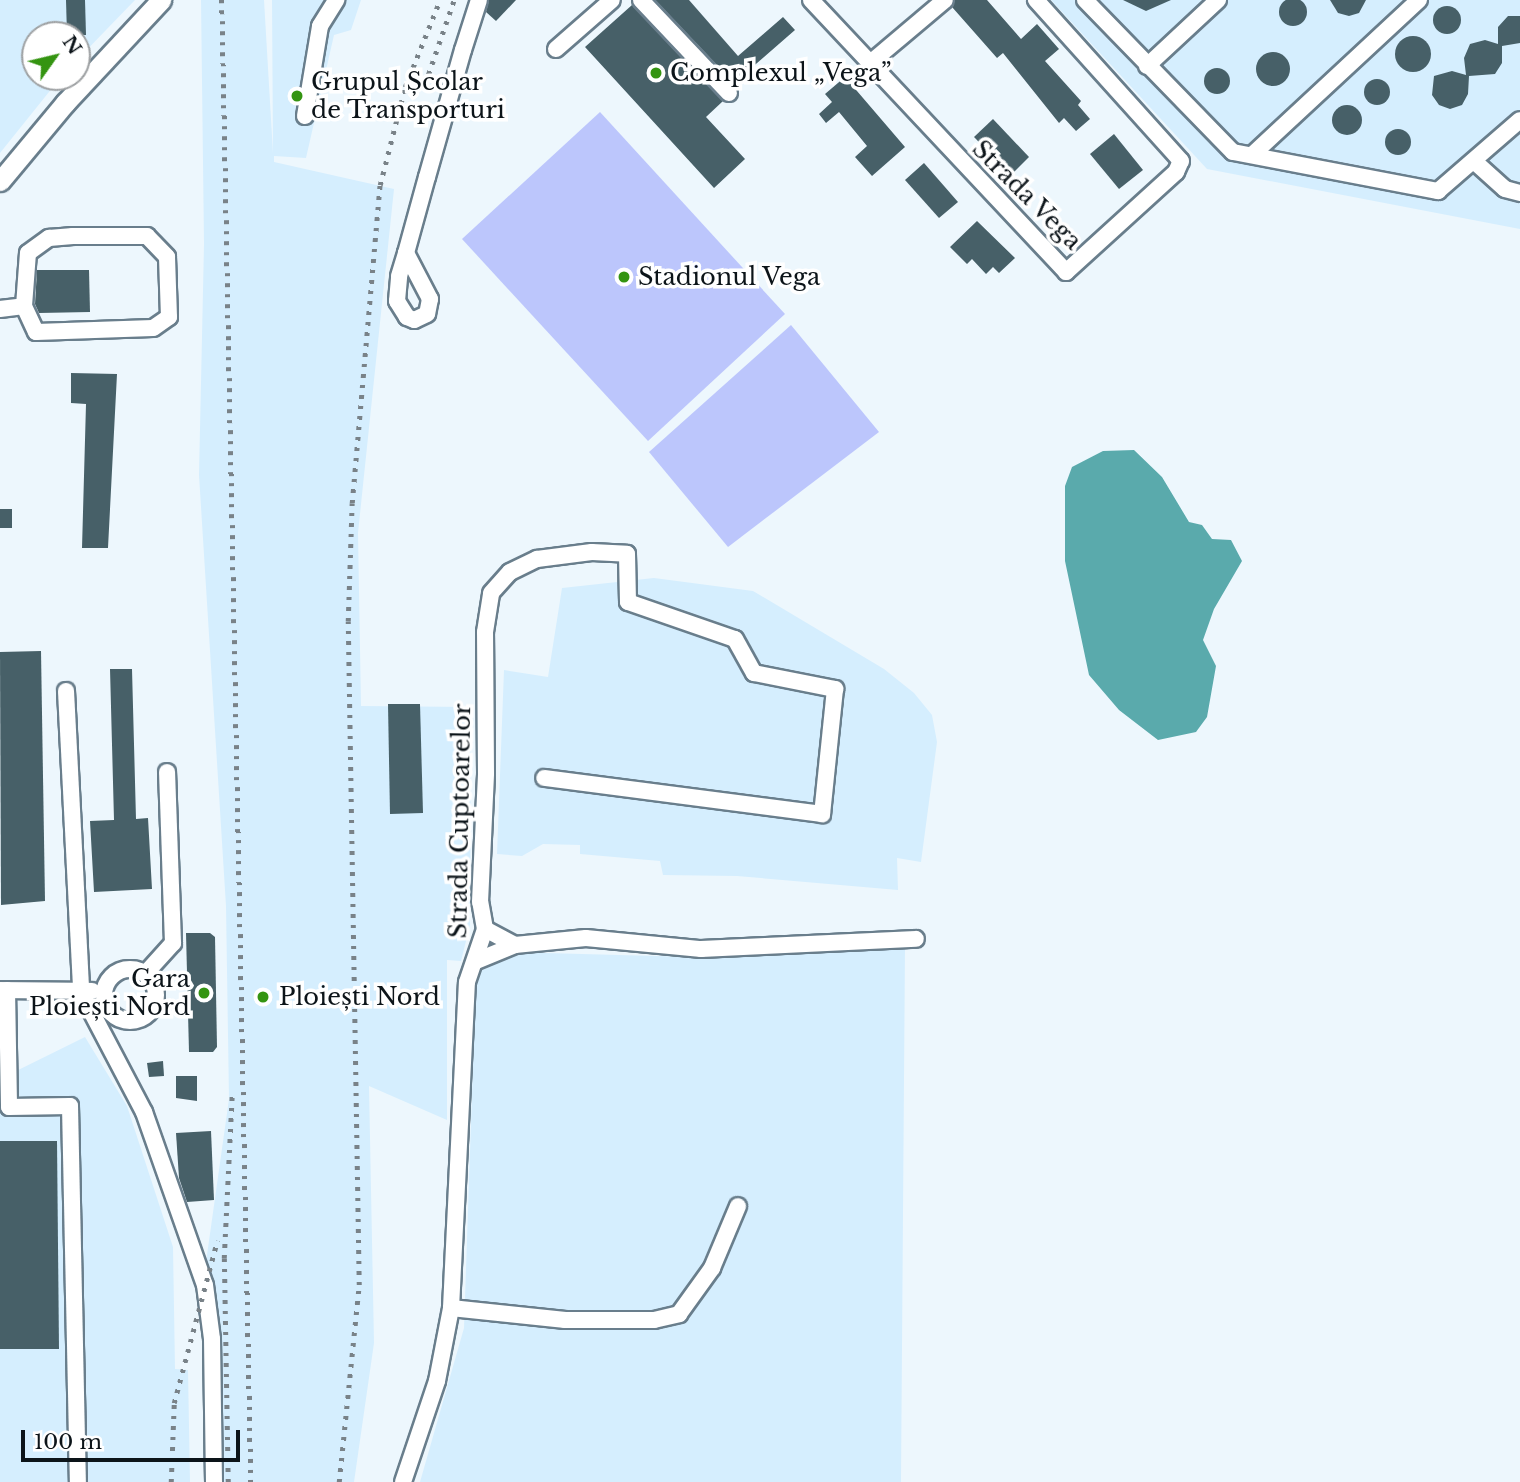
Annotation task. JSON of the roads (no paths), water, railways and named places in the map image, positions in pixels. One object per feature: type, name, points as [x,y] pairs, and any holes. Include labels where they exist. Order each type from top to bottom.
[{"type":"main road","points":[[0,181],[65,103],[161,0]]},
{"type":"street","points":[[305,116],[320,26],[336,0]]},
{"type":"street","points":[[406,253],[480,0]]},
{"type":"street","points":[[556,50],[612,0]]},
{"type":"street","points":[[641,0],[729,93]]},
{"type":"street","name":"Strada Vega","points":[[811,0],[1066,272],[1176,172],[1181,160],[1036,0]]},
{"type":"street","points":[[869,64],[945,0]]},
{"type":"street","points":[[1085,0],[1220,143],[1252,155],[1438,191],[1475,162],[1520,120]]},
{"type":"street","points":[[1147,66],[1218,0]]},
{"type":"street","points":[[1252,155],[1419,0]]},
{"type":"street","points":[[1475,162],[1497,183],[1520,193]]},
{"type":"street","points":[[147,236],[167,257],[169,317],[153,328],[45,334],[30,326],[24,306],[28,254],[49,238],[147,236]]},
{"type":"street","points":[[0,309],[24,306]]},
{"type":"street","name":"Strada Cuptoarelor","points":[[403,1482],[437,1381],[451,1308],[467,982],[485,929],[480,902],[486,773],[485,632],[491,593],[501,579],[537,559],[593,552],[627,554],[628,602],[735,639],[754,673],[835,690],[822,814],[544,778]]},
{"type":"street","points":[[66,691],[81,992],[144,1112],[205,1285],[212,1339],[214,1482]]},
{"type":"street","points":[[145,974],[173,943],[167,772]]},
{"type":"street","points":[[485,929],[515,945]]},
{"type":"street","points":[[476,961],[515,945],[586,939],[701,949],[916,939]]},
{"type":"street","points":[[124,970],[145,974],[156,996],[144,1017],[120,1018],[107,1007],[105,991],[111,977],[124,970]]},
{"type":"street","points":[[78,1482],[70,1106],[9,1107],[3,990],[105,991]]},
{"type":"street","points":[[451,1308],[565,1320],[654,1320],[679,1314],[712,1268],[738,1206]]},
{"type":"railway","points":[[222,0],[251,1482]]},
{"type":"railway","points":[[339,1482],[359,1285],[348,621],[352,503],[380,185],[405,87],[440,0]]},
{"type":"railway","points":[[425,84],[454,0]]},
{"type":"railway","points":[[228,1482],[224,1258],[232,1094]]},
{"type":"railway","points":[[171,1482],[174,1403],[217,1241]]},
{"type":"place","name":"Complexul „Vega”","points":[[656,73]]},
{"type":"place","name":"Grupul Școlar de Transporturi","points":[[297,96]]},
{"type":"place","name":"Stadionul Vega","points":[[624,277]]},
{"type":"place","name":"Gara Ploiești Nord","points":[[204,993]]},
{"type":"place","name":"Ploiești Nord","points":[[263,997]]}]
